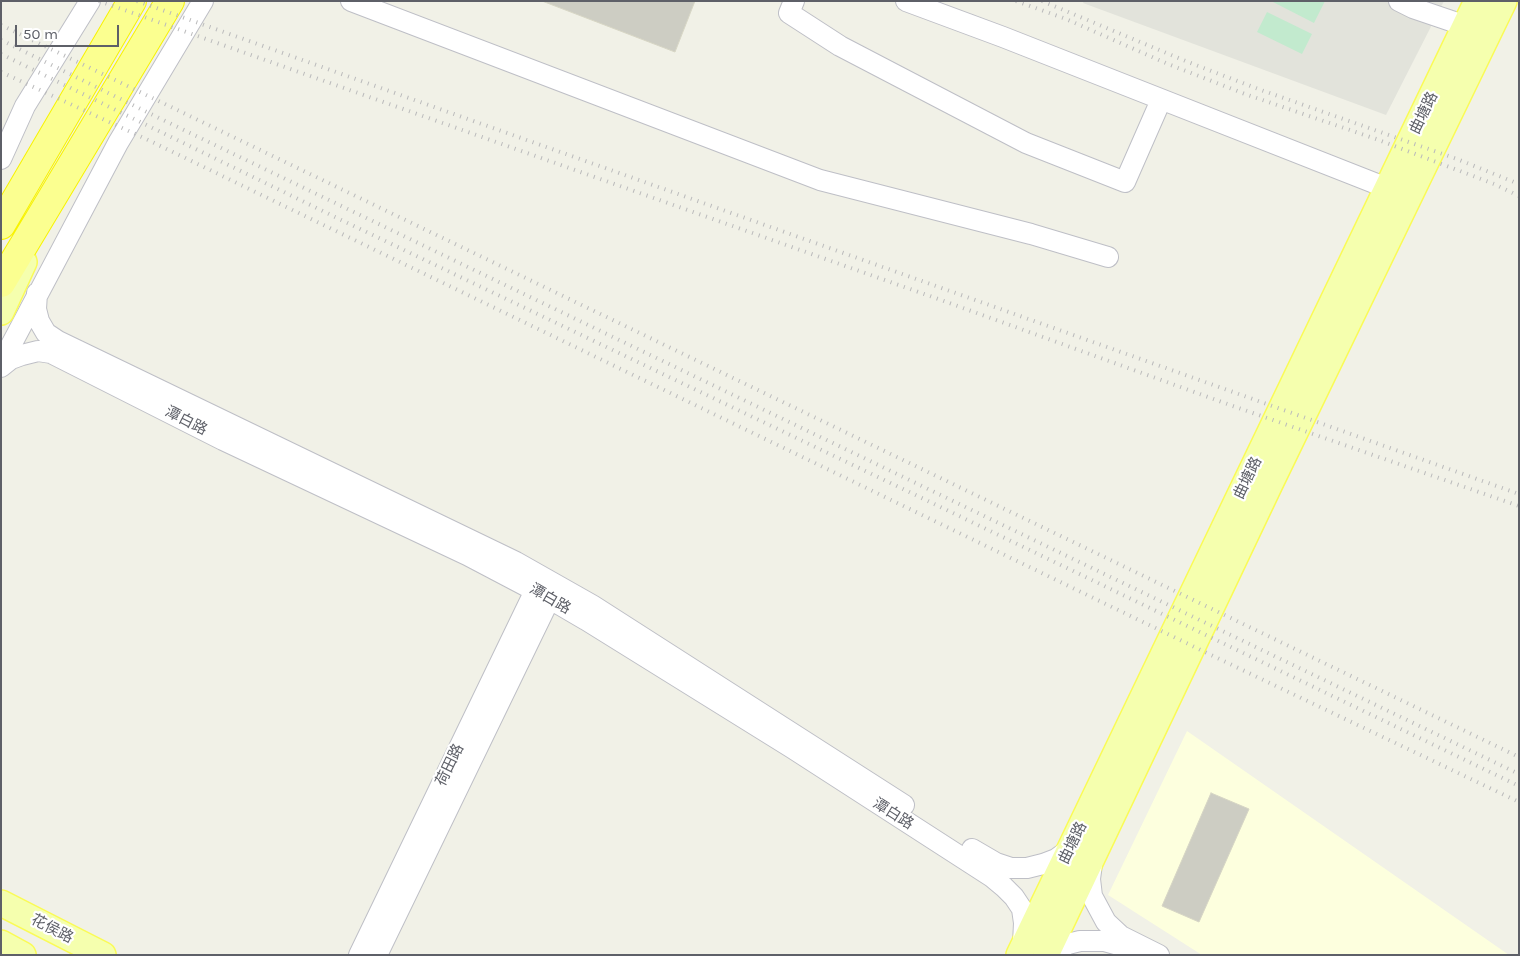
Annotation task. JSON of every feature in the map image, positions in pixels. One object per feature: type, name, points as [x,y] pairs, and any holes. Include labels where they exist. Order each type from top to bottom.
[{"type":"highway","points":[[1,225],[132,1]]},
{"type":"highway","points":[[1,283],[170,1]]},
{"type":"main road","name":"曲塘路","points":[[1046,955],[1082,853],[1387,188],[1478,1]]},
{"type":"main road","name":"曲塘路","points":[[1020,953],[1082,853],[1266,493],[1504,1]]},
{"type":"main road","points":[[1,210],[30,175]]},
{"type":"main road","points":[[1,312],[53,195]]},
{"type":"main road","name":"花侯路","points":[[1,903],[104,955]]},
{"type":"main road","points":[[1,943],[23,955]]},
{"type":"street","points":[[1,159],[25,106],[90,1]]},
{"type":"street","points":[[1,365],[118,143],[204,1]]},
{"type":"street","points":[[351,1],[820,180],[1031,234],[1108,256]]},
{"type":"street","points":[[794,1],[789,13],[840,46],[1026,143],[1125,182],[1161,100]]},
{"type":"street","points":[[906,1],[1387,188]]},
{"type":"street","points":[[1410,4],[1466,26]]},
{"type":"street","name":"潭白路","points":[[37,294],[36,308],[39,321],[46,333],[58,341],[231,426],[475,541],[545,587],[699,673],[996,863],[1011,868],[1027,868],[1082,853]]},
{"type":"street","name":"潭白路","points":[[1,365],[11,359],[38,351],[51,353],[223,440],[497,570],[545,587],[588,621],[800,754],[972,864],[1004,887],[1022,910],[1024,923],[1020,953]]},
{"type":"street","points":[[497,570],[508,578],[517,594],[523,633],[541,627],[548,621],[556,618],[574,618],[588,621]]},
{"type":"street","name":"荷田路","points":[[377,955],[545,587]]},
{"type":"street","name":"荷田路","points":[[359,955],[523,633]]},
{"type":"street","points":[[1082,853],[1090,879],[1092,896],[1106,922],[1121,936],[1160,955]]},
{"type":"street","points":[[1050,955],[1068,944],[1092,940],[1118,945],[1138,955]]},
{"type":"shaded area","points":[[1084,1],[1444,1],[1386,115],[1083,3]]},
{"type":"shaded area","points":[[1271,1],[1325,1],[1314,23]]},
{"type":"shaded area","points":[[1267,12],[1312,34],[1302,54],[1257,32]]},
{"type":"shaded area","points":[[1187,731],[1509,955],[1202,955],[1108,895]]},
{"type":"building","points":[[542,1],[695,1],[675,52]]},
{"type":"building","points":[[1211,793],[1249,809],[1199,922],[1162,906]]},
{"type":"railway","points":[[99,1],[941,300],[1230,405],[1519,506]]},
{"type":"railway","points":[[137,1],[1519,494]]},
{"type":"railway","points":[[1016,1],[1066,19],[1168,64],[1245,94],[1376,139],[1494,184],[1519,196]]},
{"type":"railway","points":[[1042,1],[1188,62],[1261,90],[1457,159],[1519,184]]},
{"type":"railway","points":[[1,25],[1519,757]]},
{"type":"railway","points":[[1,40],[1519,774]]},
{"type":"railway","points":[[1,54],[333,216],[1519,786]]},
{"type":"railway","points":[[1,72],[146,139],[1209,654],[1519,802]]}]
